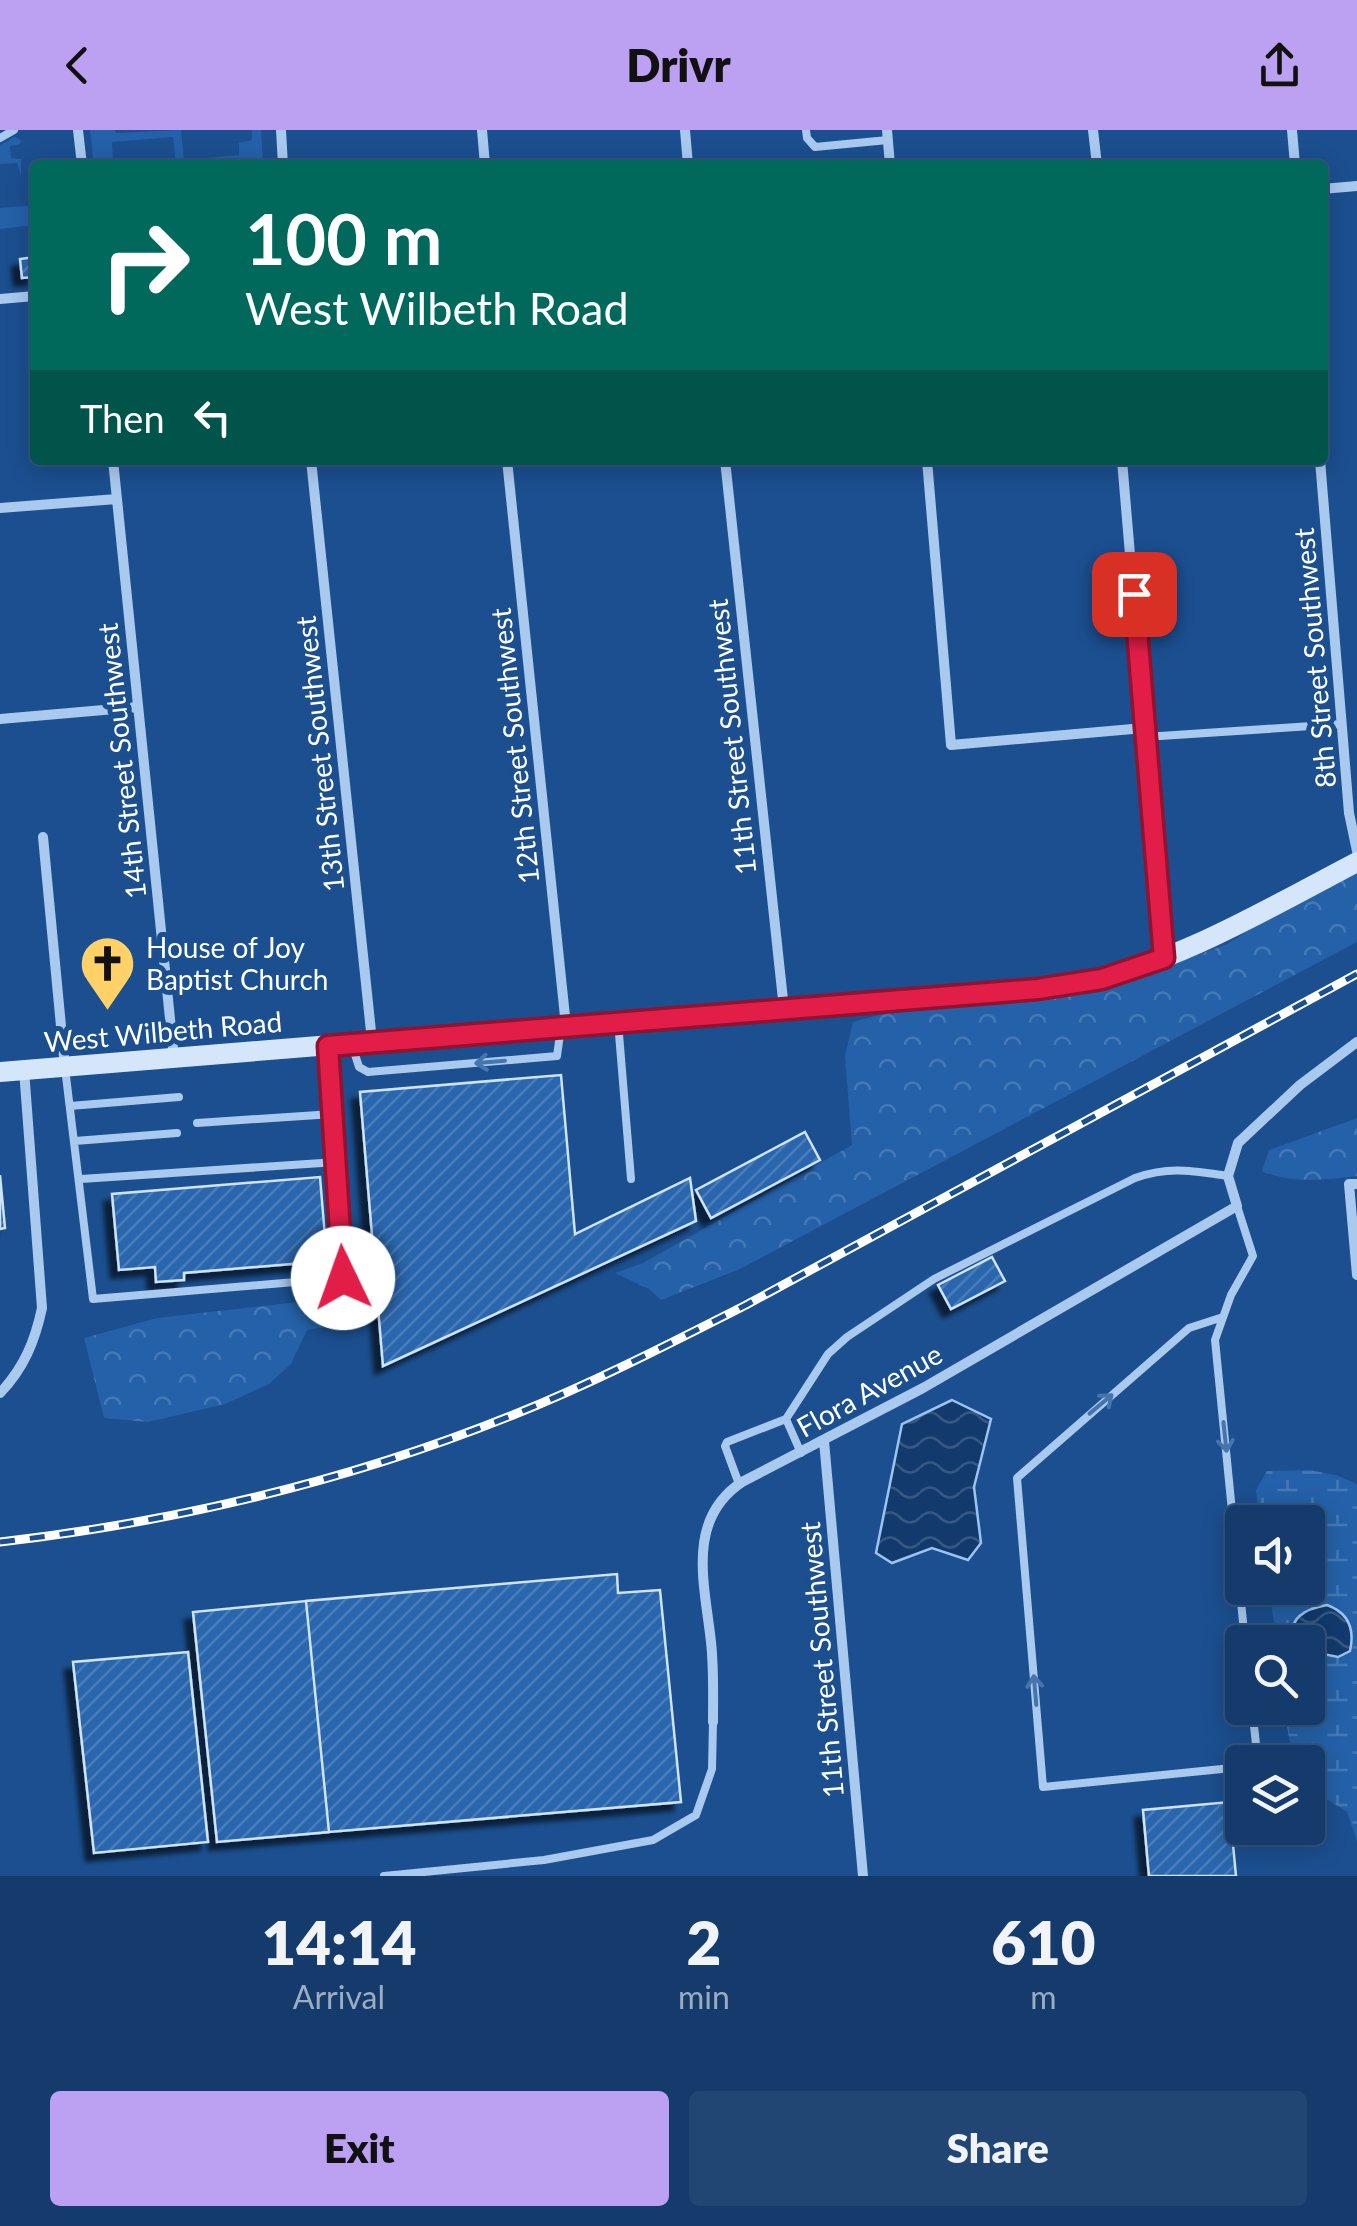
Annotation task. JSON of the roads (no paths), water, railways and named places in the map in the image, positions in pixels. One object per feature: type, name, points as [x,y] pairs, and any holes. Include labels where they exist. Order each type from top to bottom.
[{"type":"main road","name":"West Wilbeth Road","points":[[0,1072],[1078,984],[1135,970],[1191,947],[1357,862]]},
{"type":"street","points":[[78,130],[81,160]]},
{"type":"street","points":[[281,130],[284,160]]},
{"type":"street","points":[[482,130],[485,160]]},
{"type":"street","points":[[685,130],[688,160]]},
{"type":"street","points":[[1093,130],[1096,160]]},
{"type":"street","points":[[1292,130],[1295,160]]},
{"type":"street","points":[[888,135],[890,160]]},
{"type":"street","points":[[1328,188],[1357,186]]},
{"type":"street","points":[[0,299],[30,296]]},
{"type":"street","name":"14th Street Southwest","points":[[114,465],[174,1058]]},
{"type":"street","name":"13th Street Southwest","points":[[311,465],[362,1044]]},
{"type":"street","name":"12th Street Southwest","points":[[508,465],[564,1027]]},
{"type":"street","name":"11th Street Southwest","points":[[726,465],[784,1009]]},
{"type":"street","points":[[927,465],[951,745],[1145,733]]},
{"type":"street","points":[[1122,465],[1164,958]]},
{"type":"street","name":"8th Street Southwest","points":[[1320,465],[1349,812],[1357,851]]},
{"type":"street","points":[[0,508],[117,499]]},
{"type":"street","points":[[0,719],[138,707]]},
{"type":"street","points":[[42,837],[65,1068]]},
{"type":"street","points":[[1237,1206],[1228,1176],[1238,1143],[1300,1084],[1357,1042]]},
{"type":"street","points":[[0,1393],[16,1376],[36,1339],[42,1308],[24,1070]]},
{"type":"street","points":[[1353,1184],[1357,1275]]},
{"type":"street","name":"Flora Avenue","points":[[712,1722],[712,1647],[703,1568],[705,1530],[720,1499],[739,1484],[923,1388],[1237,1206]]},
{"type":"street","name":"11th Street Southwest","points":[[824,1441],[863,1876]]},
{"type":"lane","points":[[0,138],[14,130]]},
{"type":"lane","points":[[806,130],[815,147],[888,135]]},
{"type":"lane","points":[[1145,733],[1342,724]]},
{"type":"lane","points":[[618,1022],[631,1179]]},
{"type":"lane","points":[[362,1044],[358,1067],[368,1072],[387,1071],[557,1056],[564,1027]]},
{"type":"lane","points":[[65,1068],[93,1299],[209,1292],[343,1278],[328,1046]]},
{"type":"lane","points":[[70,1106],[179,1097]]},
{"type":"lane","points":[[197,1124],[333,1114]]},
{"type":"lane","points":[[75,1141],[178,1133]]},
{"type":"lane","points":[[80,1179],[337,1162]]},
{"type":"lane","points":[[739,1484],[725,1446],[728,1442],[786,1419],[828,1354],[934,1279],[1135,1178],[1160,1170],[1228,1176]]},
{"type":"lane","points":[[1237,1206],[1253,1256],[1231,1295],[1215,1340],[1244,1625]]},
{"type":"lane","points":[[1223,1318],[1189,1328],[1017,1478],[1043,1787],[1225,1769]]},
{"type":"lane","points":[[786,1419],[800,1453]]},
{"type":"lane","points":[[384,1876],[544,1860],[653,1840],[696,1814],[712,1769],[712,1722]]},
{"type":"water","points":[[952,1400],[991,1419],[974,1487],[981,1543],[968,1560],[932,1548],[892,1563],[876,1553],[902,1424]]},
{"type":"water","points":[[1327,1605],[1341,1612],[1351,1629],[1350,1651],[1338,1657],[1325,1654],[1325,1625],[1294,1625],[1311,1609]]},
{"type":"railway","points":[[0,1542],[131,1523],[261,1496],[388,1460],[543,1403],[746,1305],[1357,974]]},
{"type":"place","name":"House of Joy Baptist Church","points":[[107,1012]]}]
